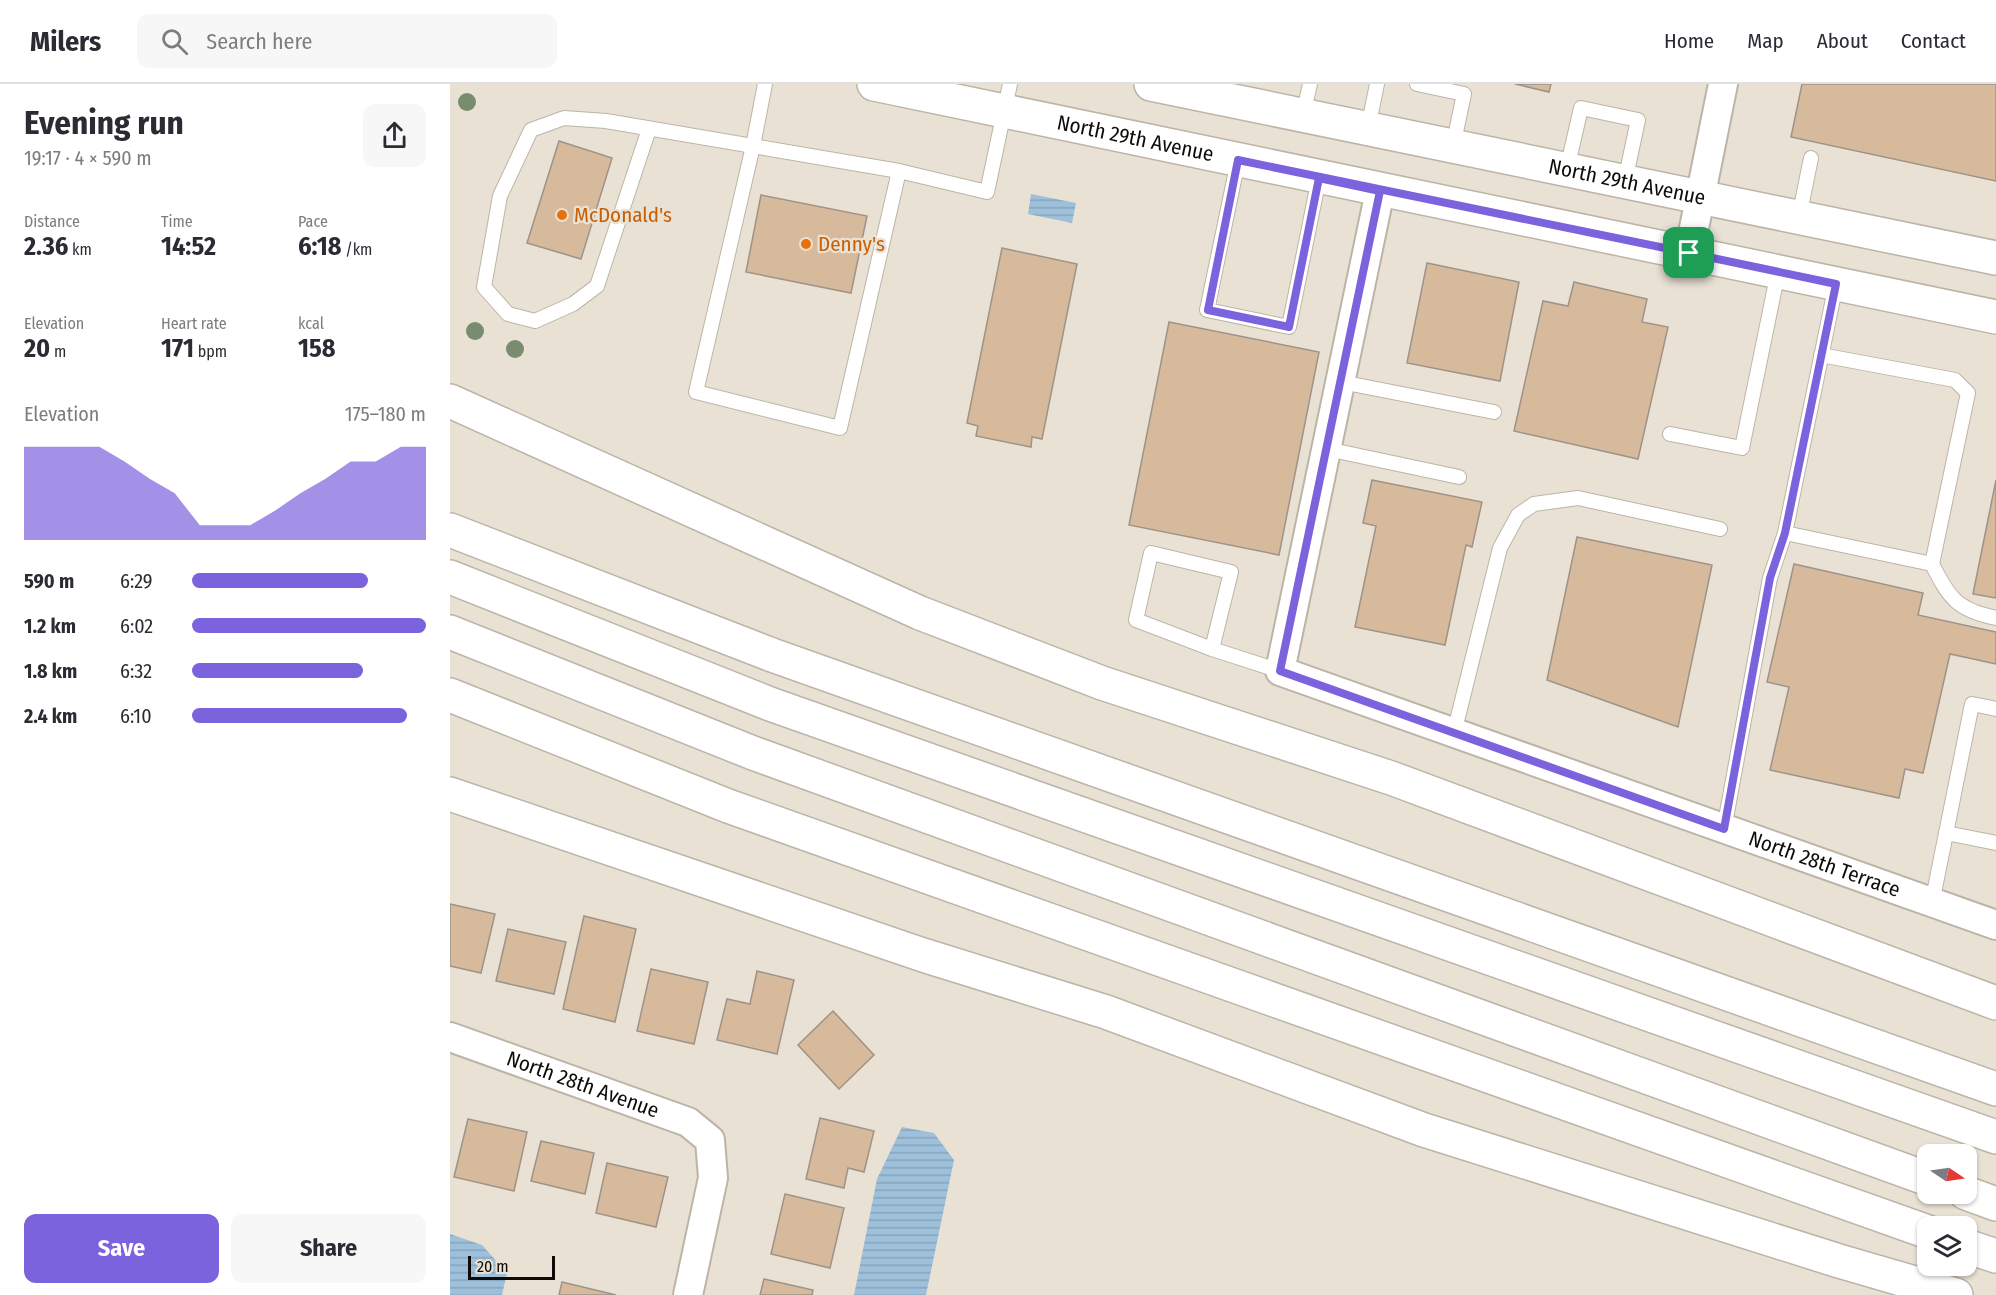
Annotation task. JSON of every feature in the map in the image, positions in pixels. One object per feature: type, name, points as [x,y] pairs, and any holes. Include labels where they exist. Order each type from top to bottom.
[{"type":"main road","name":"North 29th Avenue","points":[[874,84],[1007,98],[1238,160],[1319,178],[1996,317]]},
{"type":"main road","name":"North 29th Avenue","points":[[1151,84],[1996,258]]},
{"type":"main road","points":[[450,401],[931,617],[1102,683],[1391,778],[1996,1003]]},
{"type":"main road","points":[[450,530],[772,656],[1996,1089]]},
{"type":"main road","points":[[450,577],[770,704],[1996,1137]]},
{"type":"main road","points":[[450,632],[764,757],[1917,1175]]},
{"type":"main road","points":[[450,694],[728,806],[1917,1228]]},
{"type":"main road","points":[[450,794],[923,955],[1106,1012],[1424,1130],[1839,1261],[1956,1295]]},
{"type":"main road","points":[[1977,1197],[1996,1204]]},
{"type":"main road","points":[[1977,1250],[1996,1256]]},
{"type":"street","points":[[1689,253],[1724,84]]},
{"type":"street","points":[[1280,671],[1380,191]]},
{"type":"street","name":"North 28th Terrace","points":[[1280,671],[1996,925]]},
{"type":"street","name":"North 28th Avenue","points":[[450,1038],[688,1122],[710,1140],[713,1178],[688,1295]]},
{"type":"lane","points":[[765,84],[753,147],[696,392],[840,428],[899,171]]},
{"type":"lane","points":[[1303,115],[1310,84]]},
{"type":"lane","points":[[1368,129],[1377,84]]},
{"type":"lane","points":[[1417,84],[1464,94],[1453,146]]},
{"type":"lane","points":[[649,129],[597,286],[573,304],[535,321],[508,314],[484,287],[500,196],[531,130],[564,118],[606,121],[899,171],[987,192],[1007,98]]},
{"type":"lane","points":[[1567,169],[1581,108],[1638,120],[1625,181]]},
{"type":"lane","points":[[1799,217],[1811,158]]},
{"type":"lane","points":[[1238,160],[1208,310],[1289,327],[1319,178]]},
{"type":"lane","points":[[1670,434],[1742,448],[1778,272]]},
{"type":"lane","points":[[1724,829],[1770,578],[1785,533],[1836,284]]},
{"type":"lane","points":[[1821,355],[1955,380],[1968,393],[1932,564],[1947,594],[1975,614],[1996,618]]},
{"type":"lane","points":[[1341,382],[1494,412]]},
{"type":"lane","points":[[1327,449],[1459,477]]},
{"type":"lane","points":[[1454,733],[1500,548],[1518,515],[1534,504],[1578,498],[1720,529]]},
{"type":"lane","points":[[1785,533],[1932,564]]},
{"type":"lane","points":[[1212,648],[1231,572],[1151,553],[1136,620],[1212,648],[1280,671]]},
{"type":"lane","points":[[1932,903],[1972,704],[1996,709]]},
{"type":"lane","points":[[1946,833],[1996,843]]},
{"type":"water","points":[[1031,194],[1076,203],[1072,223],[1028,214]]},
{"type":"water","points":[[902,1127],[934,1133],[954,1160],[926,1295],[854,1295],[877,1179]]},
{"type":"water","points":[[450,1234],[482,1245],[507,1273],[502,1295],[450,1295]]},
{"type":"building","points":[[1515,84],[1551,84],[1549,92]]},
{"type":"building","points":[[1802,84],[1996,84],[1996,181],[1791,137]]},
{"type":"building","points":[[559,141],[612,158],[581,259],[527,243]]},
{"type":"building","name":"Denny's","points":[[761,195],[867,216],[851,293],[746,272]]},
{"type":"building","points":[[1002,248],[1077,264],[1042,439],[1032,437],[1031,447],[976,436],[978,426],[967,423]]},
{"type":"building","points":[[1427,263],[1519,282],[1500,381],[1407,363]]},
{"type":"building","points":[[1574,282],[1647,299],[1642,322],[1668,327],[1638,459],[1514,431],[1543,301],[1568,306]]},
{"type":"building","points":[[1169,322],[1319,352],[1279,555],[1129,525]]},
{"type":"building","points":[[1372,480],[1482,502],[1472,547],[1466,545],[1445,645],[1355,627],[1376,526],[1363,523]]},
{"type":"building","points":[[1996,480],[1996,598],[1973,594]]},
{"type":"building","points":[[1577,537],[1712,565],[1678,727],[1547,680]]},
{"type":"building","points":[[1794,564],[1923,593],[1918,615],[1996,632],[1996,664],[1950,654],[1923,773],[1905,769],[1899,798],[1770,770],[1789,687],[1767,682]]},
{"type":"building","points":[[450,904],[495,914],[481,973],[450,966]]},
{"type":"building","points":[[584,916],[636,929],[615,1022],[563,1009]]},
{"type":"building","points":[[508,929],[566,942],[554,994],[496,981]]},
{"type":"building","points":[[651,969],[708,982],[694,1044],[637,1031]]},
{"type":"building","points":[[757,971],[794,980],[777,1054],[717,1040],[727,999],[750,1004]]},
{"type":"building","points":[[833,1011],[874,1055],[839,1089],[798,1045]]},
{"type":"building","points":[[820,1118],[874,1131],[864,1172],[848,1168],[844,1188],[806,1179]]},
{"type":"building","points":[[468,1119],[527,1132],[514,1191],[454,1177]]},
{"type":"building","points":[[541,1141],[594,1153],[585,1194],[531,1181]]},
{"type":"building","points":[[607,1163],[668,1177],[656,1227],[596,1213]]},
{"type":"building","points":[[785,1194],[844,1208],[830,1268],[771,1254]]},
{"type":"building","points":[[764,1279],[813,1290],[812,1295],[760,1295]]},
{"type":"building","points":[[562,1282],[616,1295],[559,1295]]},
{"type":"place","name":"McDonald's","points":[[562,215]]},
{"type":"place","name":"Denny's","points":[[806,244]]},
{"type":"route","points":[[1238,160],[1689,253],[1836,284],[1785,533],[1770,578],[1724,829],[1280,671],[1380,191],[1319,178],[1289,327],[1208,310],[1238,160]]}]
